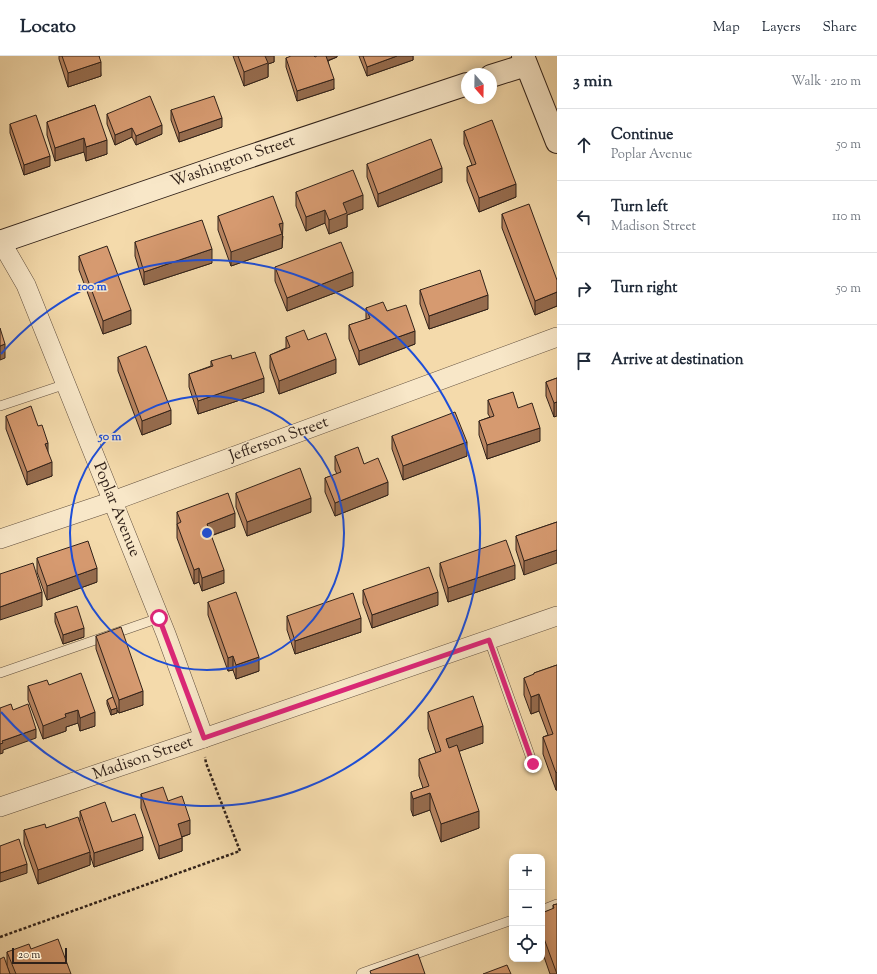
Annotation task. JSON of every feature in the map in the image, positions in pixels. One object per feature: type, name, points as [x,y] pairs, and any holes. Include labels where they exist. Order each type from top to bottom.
[{"type":"street","points":[[497,73],[525,60],[557,142]]},
{"type":"street","name":"Washington Street","points":[[0,241],[461,86]]},
{"type":"street","name":"Poplar Avenue","points":[[0,241],[26,285],[159,618],[204,738]]},
{"type":"street","name":"Jefferson Street","points":[[0,540],[113,501],[557,337]]},
{"type":"street","name":"Madison Street","points":[[0,807],[557,616]]},
{"type":"lane","points":[[0,406],[66,384]]},
{"type":"lane","points":[[0,673],[159,618]]},
{"type":"lane","points":[[489,640],[533,764]]},
{"type":"lane","points":[[545,909],[557,904]]},
{"type":"lane","points":[[361,974],[509,921]]},
{"type":"path","points":[[0,937],[240,851],[206,763],[204,738]]},
{"type":"building","points":[[62,56],[99,56],[101,62],[68,73]]},
{"type":"building","points":[[238,56],[265,56],[268,63],[244,72]]},
{"type":"building","points":[[291,56],[326,56],[334,79],[297,91],[286,58]]},
{"type":"building","points":[[363,56],[397,56],[367,67]]},
{"type":"building","points":[[150,96],[162,125],[136,136],[132,128],[115,135],[107,114]]},
{"type":"building","points":[[214,96],[222,118],[179,133],[171,110]]},
{"type":"building","points":[[95,105],[107,140],[86,147],[84,138],[55,148],[47,122]]},
{"type":"building","points":[[36,115],[50,156],[24,165],[10,124]]},
{"type":"building","points":[[492,120],[516,184],[479,198],[467,167],[476,164],[464,131]]},
{"type":"building","points":[[431,139],[442,168],[378,194],[367,164]]},
{"type":"building","points":[[353,170],[363,195],[343,203],[347,213],[329,220],[325,210],[306,217],[296,192]]},
{"type":"building","points":[[273,196],[283,223],[279,224],[282,234],[231,252],[218,216]]},
{"type":"building","points":[[529,204],[557,280],[557,292],[535,301],[502,214]]},
{"type":"building","points":[[202,220],[212,249],[144,272],[135,242]]},
{"type":"building","points":[[341,242],[353,272],[287,298],[275,267]]},
{"type":"building","points":[[107,246],[131,310],[103,321],[79,256]]},
{"type":"building","points":[[480,270],[488,295],[429,316],[420,290]]},
{"type":"building","points":[[383,302],[387,311],[406,305],[415,331],[359,351],[349,325],[370,318],[366,308]]},
{"type":"building","points":[[0,328],[5,344],[0,346]]},
{"type":"building","points":[[304,330],[308,340],[326,333],[336,359],[279,381],[270,355],[290,347],[286,337]]},
{"type":"building","points":[[146,346],[171,410],[142,421],[118,357]]},
{"type":"building","points":[[255,352],[264,378],[198,401],[189,374],[213,366],[211,361],[231,355],[232,359]]},
{"type":"building","points":[[557,378],[557,402],[554,403],[546,382]]},
{"type":"building","points":[[513,392],[518,408],[532,403],[540,428],[487,445],[479,421],[494,416],[488,400]]},
{"type":"building","points":[[31,406],[38,426],[42,425],[48,443],[45,444],[52,462],[27,472],[6,416]]},
{"type":"building","points":[[455,412],[467,442],[403,466],[392,436]]},
{"type":"building","points":[[358,447],[364,464],[378,458],[388,482],[335,503],[325,478],[341,472],[335,456]]},
{"type":"building","points":[[300,468],[311,498],[247,522],[236,493]]},
{"type":"building","points":[[228,493],[235,513],[207,524],[224,570],[202,578],[199,568],[194,570],[177,524],[181,522],[177,512]]},
{"type":"building","points":[[557,522],[557,550],[524,561],[516,536]]},
{"type":"building","points":[[506,540],[515,565],[448,588],[440,563]]},
{"type":"building","points":[[88,541],[97,568],[47,586],[37,558]]},
{"type":"building","points":[[33,563],[42,592],[0,607],[0,574]]},
{"type":"building","points":[[429,567],[438,592],[372,615],[363,590]]},
{"type":"building","points":[[236,592],[259,657],[236,665],[233,656],[228,658],[208,602]]},
{"type":"building","points":[[353,593],[361,618],[295,641],[287,616]]},
{"type":"building","points":[[77,606],[84,628],[63,635],[55,613]]},
{"type":"building","points":[[121,627],[143,691],[119,700],[96,636]]},
{"type":"building","points":[[557,665],[556,773],[543,737],[553,734],[539,694],[531,697],[524,678]]},
{"type":"building","points":[[81,673],[95,712],[80,718],[78,710],[65,714],[66,717],[43,726],[28,686],[47,680],[49,685]]},
{"type":"building","points":[[473,696],[483,726],[446,739],[449,748],[457,745],[479,811],[441,824],[430,793],[413,799],[411,792],[429,786],[419,759],[441,751],[428,712]]},
{"type":"building","points":[[113,697],[117,708],[111,710],[107,700]]},
{"type":"building","points":[[11,704],[13,710],[28,704],[36,729],[2,741],[3,743],[0,744],[0,708]]},
{"type":"building","points":[[163,787],[168,801],[182,796],[190,820],[178,824],[182,838],[159,846],[141,794]]},
{"type":"building","points":[[105,802],[112,822],[135,814],[143,837],[94,853],[80,811]]},
{"type":"building","points":[[78,817],[90,852],[38,870],[24,830],[45,824],[46,828]]},
{"type":"building","points":[[19,839],[27,864],[0,873],[0,846]]},
{"type":"building","points":[[557,904],[557,974],[545,941],[545,912],[554,908],[553,905]]},
{"type":"building","points":[[58,939],[71,974],[16,974],[7,952],[29,944],[31,949]]},
{"type":"building","points":[[418,954],[425,974],[371,974],[370,971]]},
{"type":"building","points":[[4,957],[10,974],[0,974],[0,959]]},
{"type":"building","points":[[507,965],[511,974],[483,974]]},
{"type":"route","points":[[159,618],[204,738],[489,640],[533,764]]}]
